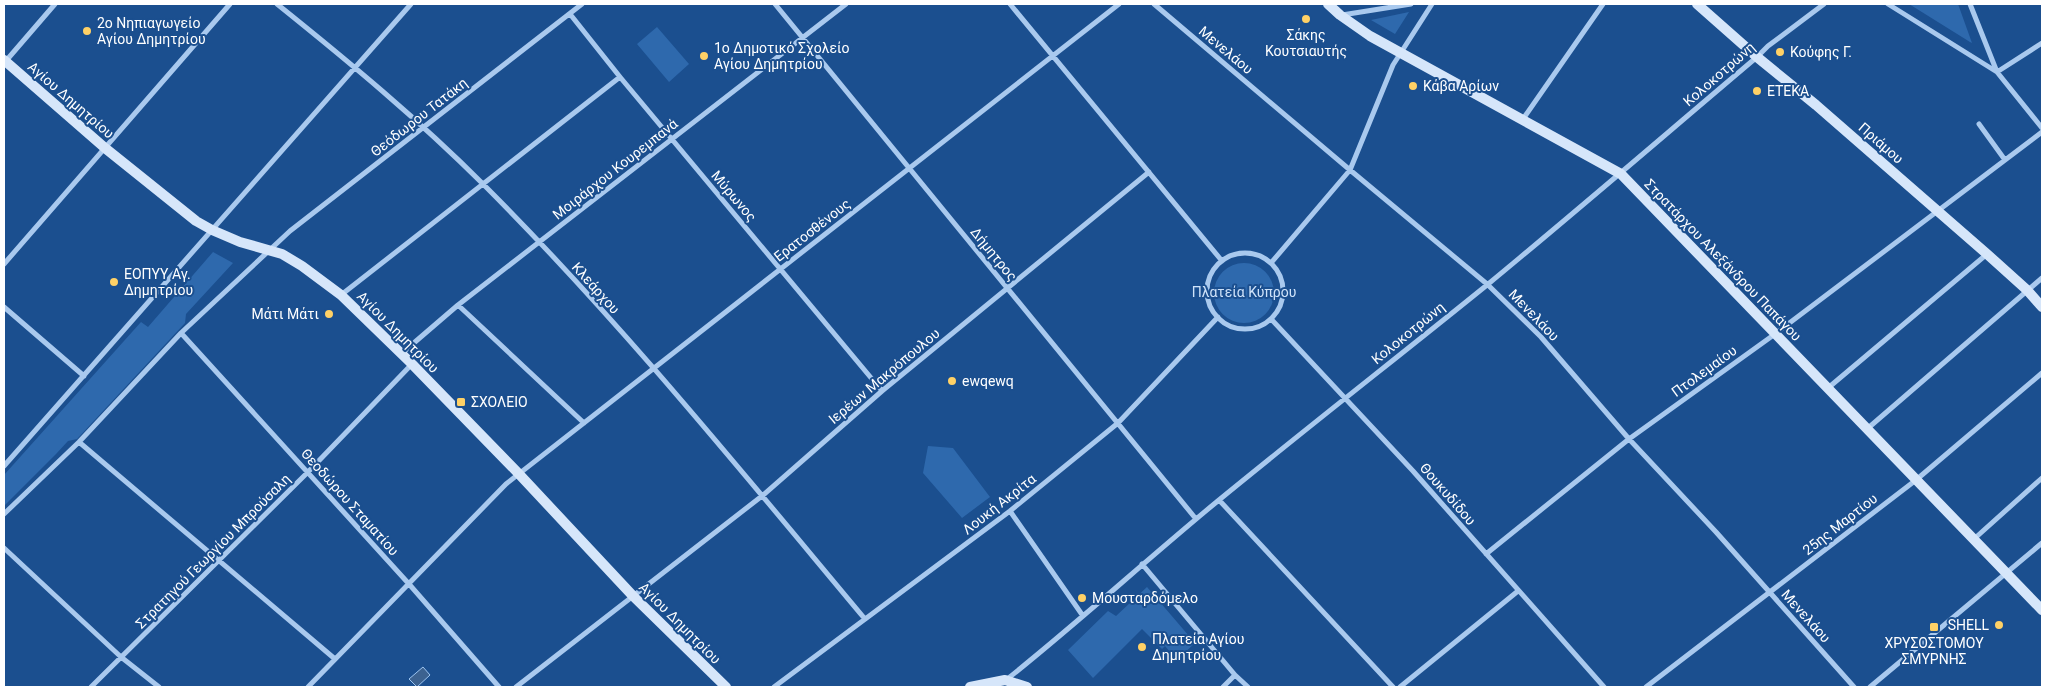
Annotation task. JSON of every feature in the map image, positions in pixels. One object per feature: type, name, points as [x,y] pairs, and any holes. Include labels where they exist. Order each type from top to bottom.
[{"type":"street","points":[[4,61],[55,4]]},
{"type":"street","points":[[4,264],[230,4]]},
{"type":"street","name":"Κλεάρχου","points":[[277,4],[356,68],[424,128],[482,183],[539,242],[653,369],[865,619]]},
{"type":"street","points":[[4,466],[411,4]]},
{"type":"street","name":"Θεόδωρου Τατάκη","points":[[4,514],[78,442],[181,333],[290,231],[582,4]]},
{"type":"street","name":"Δήμητρος","points":[[775,4],[1196,519]]},
{"type":"street","name":"Μοιράρχου Κουρεμπανά","points":[[401,354],[458,305],[846,4]]},
{"type":"street","points":[[1010,4],[1222,261]]},
{"type":"street","name":"Ερατοσθένους","points":[[308,687],[506,484],[1118,4]]},
{"type":"street","name":"Μενελάου","points":[[1154,4],[1487,284],[1541,337],[1629,438],[1854,687]]},
{"type":"street","name":"Στρατάρχου Αλεξάνδρου Παπάγου","points":[[1328,4],[1370,36],[1621,174],[2042,610]]},
{"type":"street","points":[[1340,15],[1411,4]]},
{"type":"street","points":[[1271,264],[1350,170],[1400,53],[1432,4]]},
{"type":"street","points":[[1523,119],[1602,4]]},
{"type":"street","name":"Πριάμου","points":[[1697,4],[1757,58],[1816,105],[2028,290],[2042,308]]},
{"type":"street","name":"Κολοκοτρώνη","points":[[1005,680],[1196,519],[1621,174],[1757,58],[1768,46],[1824,4]]},
{"type":"street","points":[[1888,4],[1997,72]]},
{"type":"street","points":[[1970,4],[1997,72],[2042,128]]},
{"type":"street","name":"Μύρωνος","points":[[570,14],[671,139],[882,391]]},
{"type":"street","points":[[1997,72],[2042,43]]},
{"type":"street","name":"Αγίου Δημητρίου","points":[[4,61],[105,148],[196,221],[240,242],[282,254],[302,266],[341,295],[412,364],[519,474],[633,596],[726,687]]},
{"type":"street","points":[[341,295],[620,77]]},
{"type":"street","points":[[1978,124],[2005,160]]},
{"type":"street","name":"Πτολεμαίου","points":[[1486,554],[1629,438],[1776,334],[2042,132]]},
{"type":"street","name":"Ιερέων Μακρόπουλου","points":[[516,687],[762,496],[882,391],[1148,172]]},
{"type":"street","points":[[1246,253],[1259,256],[1271,264],[1280,276],[1283,291],[1280,306],[1271,319],[1256,327],[1244,329],[1231,326],[1218,317],[1210,303],[1208,287],[1211,275],[1222,261],[1232,256],[1246,253]]},
{"type":"street","points":[[1828,388],[1987,254]]},
{"type":"street","points":[[1868,429],[2042,278]]},
{"type":"street","points":[[458,305],[584,422]]},
{"type":"street","points":[[4,307],[84,376]]},
{"type":"street","name":"Λουκή Ακρίτα","points":[[774,687],[1010,511],[1118,423],[1218,317]]},
{"type":"street","name":"Θουκυδίδου","points":[[1271,319],[1345,398],[1604,687]]},
{"type":"street","name":"Θεοδώρου Σταματίου","points":[[181,333],[409,584],[499,687]]},
{"type":"street","name":"Στρατηγού Γεωργίου Μπρούσαλη","points":[[91,687],[308,472],[412,364]]},
{"type":"street","name":"25ης Μαρτίου","points":[[1646,687],[1916,480],[2042,372]]},
{"type":"street","points":[[78,442],[335,660]]},
{"type":"street","points":[[1974,540],[2042,478]]},
{"type":"street","points":[[1220,500],[1393,687]]},
{"type":"street","points":[[1010,511],[1083,616]]},
{"type":"street","points":[[1870,687],[2042,543]]},
{"type":"street","points":[[4,548],[121,657],[159,687]]},
{"type":"street","points":[[1142,564],[1235,675],[1248,687]]},
{"type":"street","points":[[1400,687],[1518,590]]},
{"type":"street","points":[[1223,687],[1235,675]]},
{"type":"street","points":[[970,687],[1005,680],[1027,687]]},
{"type":"green space","points":[[1909,4],[1958,4],[1972,43],[1970,42]]},
{"type":"green space","points":[[1409,12],[1395,34],[1371,20]]},
{"type":"green space","points":[[657,27],[689,64],[669,82],[637,44]]},
{"type":"green space","points":[[213,252],[233,263],[186,314],[185,323],[77,439],[68,441],[4,506],[4,475],[141,322],[148,327]]},
{"type":"green space","name":"Πλατεία Κύπρου","points":[[1244,263],[1261,268],[1269,276],[1274,293],[1269,310],[1261,318],[1244,323],[1227,318],[1219,310],[1214,293],[1219,276],[1227,268]]},
{"type":"green space","points":[[928,446],[953,448],[990,497],[962,518],[923,473]]},
{"type":"green space","points":[[1147,587],[1195,643],[1182,655],[1180,653],[1175,658],[1165,646],[1162,649],[1142,629],[1093,678],[1068,650],[1108,611],[1116,616]]},
{"type":"shaded area","points":[[423,667],[430,675],[417,687],[409,679]]},
{"type":"place","name":"Σάκης Κουτσιαυτής","points":[[1306,19]]},
{"type":"place","name":"2ο Νηπιαγωγείο Αγίου Δημητρίου","points":[[87,31]]},
{"type":"place","name":"Κούφης Γ.","points":[[1780,52]]},
{"type":"place","name":"1ο Δημοτικό Σχολείο Αγίου Δημητρίου","points":[[704,56]]},
{"type":"place","name":"Κάβα Αρίων","points":[[1413,86]]},
{"type":"place","name":"ΕΤΕΚΑ","points":[[1757,91]]},
{"type":"place","name":"ΕΟΠΥΥ Αγ. Δημητρίου","points":[[114,282]]},
{"type":"place","name":"Μάτι Μάτι","points":[[329,314]]},
{"type":"place","name":"ewqewq","points":[[952,381]]},
{"type":"place","name":"ΣΧΟΛΕΙΟ","points":[[461,402]]},
{"type":"place","name":"Μουσταρδόμελο","points":[[1082,598]]},
{"type":"place","name":"SHELL","points":[[1999,625]]},
{"type":"place","name":"ΧΡΥΣΟΣΤΟΜΟΥ ΣΜΥΡΝΗΣ","points":[[1934,627]]},
{"type":"place","name":"Πλατεία Αγίου Δημητρίου","points":[[1142,647]]}]
